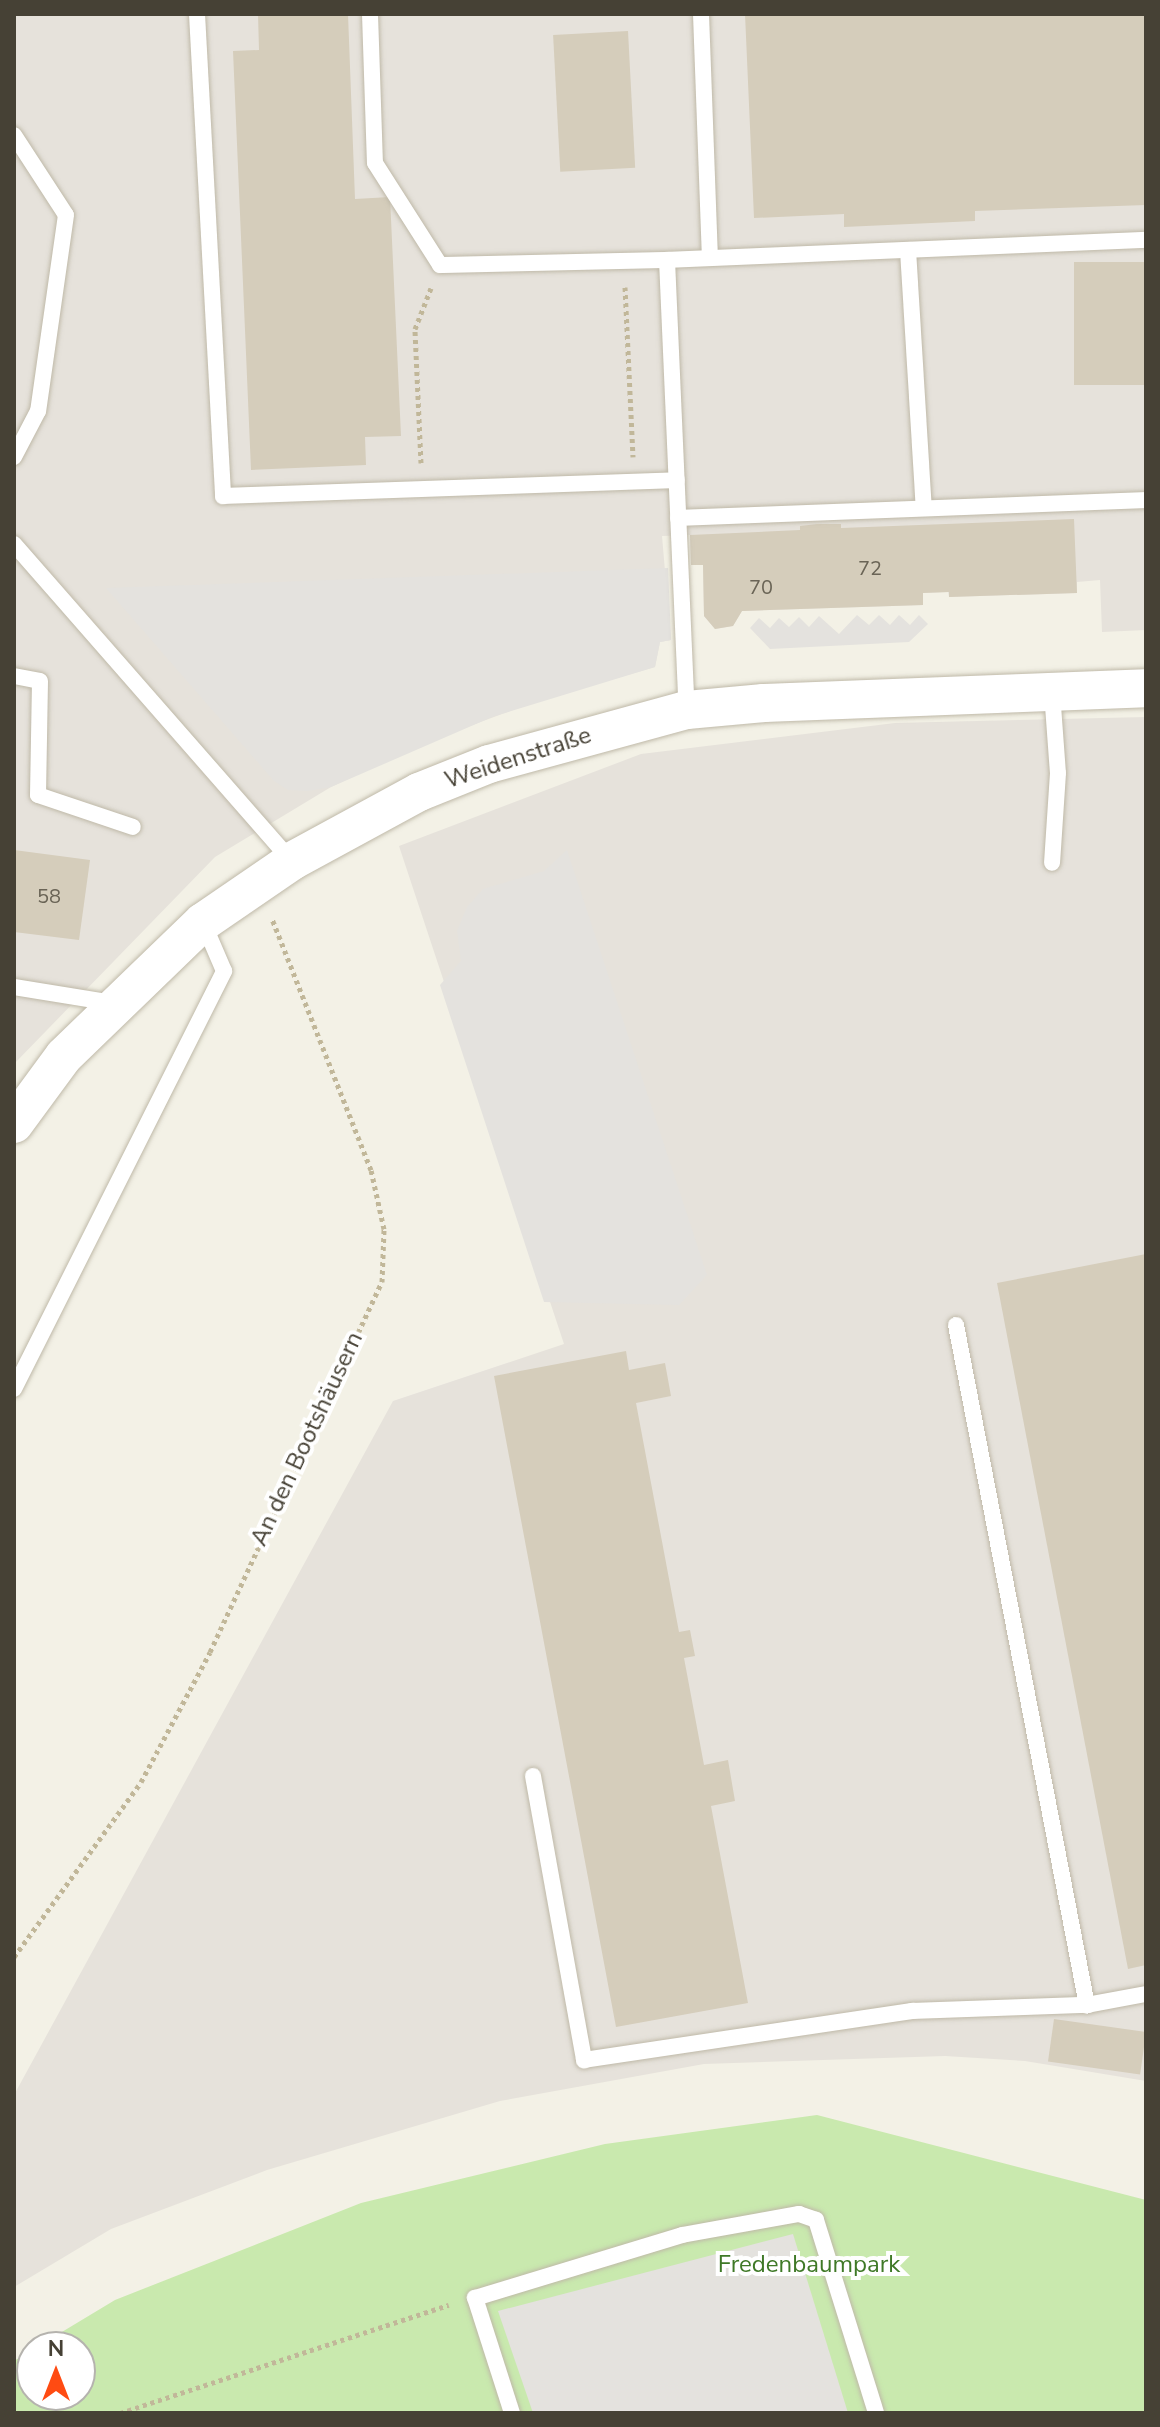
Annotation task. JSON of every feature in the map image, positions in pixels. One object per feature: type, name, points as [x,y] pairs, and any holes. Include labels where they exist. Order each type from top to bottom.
[{"type":"street","name":"Weidenstraße","points":[[14,1124],[64,1056],[203,922],[257,882],[292,861],[419,792],[489,764],[687,710],[1146,688]]},
{"type":"lane","points":[[197,14],[223,496],[677,480]]},
{"type":"lane","points":[[370,14],[375,163],[440,265],[667,260],[1146,240]]},
{"type":"lane","points":[[701,14],[710,258]]},
{"type":"lane","points":[[14,135],[66,215],[38,411],[14,457]]},
{"type":"lane","points":[[908,250],[924,508]]},
{"type":"lane","points":[[667,260],[687,710]]},
{"type":"lane","points":[[678,518],[1145,499]]},
{"type":"lane","points":[[14,544],[292,861]]},
{"type":"lane","points":[[14,676],[40,681],[38,795],[133,827]]},
{"type":"lane","points":[[1052,692],[1058,773],[1052,863]]},
{"type":"lane","points":[[14,1389],[224,971],[203,922]]},
{"type":"lane","points":[[14,987],[118,1004]]},
{"type":"lane","points":[[956,1325],[1087,2005]]},
{"type":"lane","points":[[533,1776],[584,2060],[912,2011],[1087,2005],[1146,1994]]},
{"type":"lane","points":[[512,2413],[475,2298],[682,2235],[799,2214],[816,2220],[876,2413]]},
{"type":"path","points":[[624,261],[634,482]]},
{"type":"path","points":[[422,491],[415,329],[440,265]]},
{"type":"path","name":"An den Bootshäusern","points":[[14,1957],[141,1782],[210,1652],[382,1282],[384,1229],[371,1170],[257,882]]},
{"type":"path","points":[[120,2413],[475,2298]]},
{"type":"shaded area","points":[[14,14],[1146,14],[1146,630],[1102,632],[1100,580],[1077,582],[1077,593],[949,597],[948,592],[923,593],[923,605],[742,611],[733,626],[715,629],[704,616],[703,565],[691,565],[690,535],[662,536],[671,640],[660,642],[655,667],[537,701],[427,742],[331,787],[215,857],[14,1064]]},
{"type":"shaded area","points":[[668,568],[671,640],[660,642],[655,667],[492,717],[331,787],[308,791],[288,790],[274,781],[106,588]]},
{"type":"shaded area","points":[[857,615],[869,625],[879,615],[890,625],[899,615],[910,625],[919,615],[928,624],[909,642],[770,649],[750,628],[759,618],[770,628],[779,618],[789,627],[799,617],[809,627],[819,616],[839,634]]},
{"type":"shaded area","points":[[1146,717],[1146,2081],[1025,2061],[945,2056],[704,2064],[500,2101],[267,2170],[111,2229],[14,2287],[14,2095],[393,1401],[564,1344],[399,846],[641,754],[895,723]]},
{"type":"shaded area","points":[[567,850],[707,1275],[679,1305],[544,1302],[440,985],[461,961],[457,931],[467,907],[483,889],[544,871]]},
{"type":"shaded area","points":[[793,2234],[848,2413],[533,2413],[498,2311]]},
{"type":"green space","name":"Fredenbaumpark","points":[[817,2115],[1146,2200],[1146,2413],[14,2413],[16,2360],[16,2411],[96,2411],[96,2331],[64,2331],[115,2300],[361,2203],[605,2144]]},
{"type":"building","points":[[258,14],[348,14],[355,199],[390,197],[401,436],[365,437],[366,465],[251,470],[233,51],[259,50]]},
{"type":"building","points":[[745,14],[1146,14],[1146,205],[975,211],[975,221],[844,227],[844,214],[754,218]]},
{"type":"building","points":[[628,31],[635,168],[560,172],[553,35]]},
{"type":"building","points":[[1074,262],[1146,262],[1146,385],[1074,385]]},
{"type":"building","points":[[1074,519],[1077,593],[949,597],[949,592],[923,593],[923,605],[742,611],[733,626],[715,629],[704,616],[703,565],[691,565],[690,535],[800,530],[800,526],[817,524],[841,524],[841,528]]},
{"type":"building","points":[[14,850],[90,860],[79,940],[14,932]]},
{"type":"building","points":[[1146,1254],[1146,1965],[1128,1969],[997,1283]]},
{"type":"building","points":[[626,1351],[629,1370],[665,1363],[671,1396],[636,1403],[679,1632],[690,1630],[695,1656],[684,1658],[704,1765],[728,1760],[735,1801],[711,1806],[748,2003],[616,2027],[494,1376]]},
{"type":"building","points":[[1054,2019],[1146,2032],[1140,2075],[1048,2062]]}]
